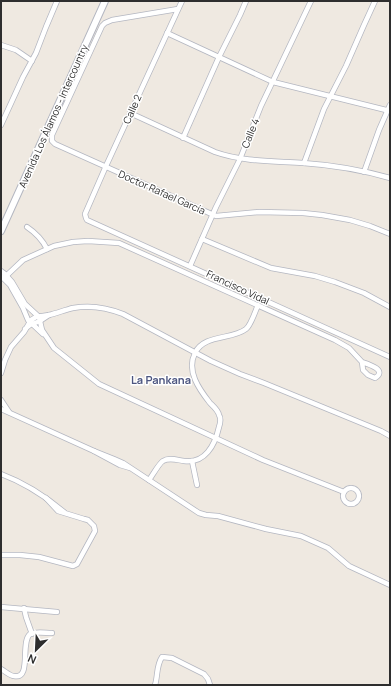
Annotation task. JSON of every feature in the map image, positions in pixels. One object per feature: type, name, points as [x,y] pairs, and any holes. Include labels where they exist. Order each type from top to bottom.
[{"type":"main road","name":"Avenida Los Álamos - Intercountry","points":[[1,232],[105,1]]},
{"type":"street","points":[[1,125],[38,48],[57,1]]},
{"type":"street","name":"Calle 2","points":[[86,218],[85,214],[106,166],[182,1]]},
{"type":"street","points":[[183,138],[246,1]]},
{"type":"street","name":"Calle 4","points":[[190,266],[212,214],[240,158],[261,106],[311,1]]},
{"type":"street","points":[[304,163],[330,96],[346,66],[375,1]]},
{"type":"street","name":"Doctor Rafael García","points":[[178,9],[112,20],[104,23],[52,135],[52,141],[55,144],[218,216],[258,212],[303,213],[350,220],[390,234]]},
{"type":"street","points":[[167,33],[273,82],[389,111]]},
{"type":"street","points":[[1,45],[16,50],[32,60]]},
{"type":"street","points":[[364,172],[379,130],[389,111],[390,105]]},
{"type":"street","points":[[130,114],[226,156],[336,167],[390,178]]},
{"type":"street","name":"Francisco Vidal","points":[[86,218],[87,220],[390,357]]},
{"type":"street","points":[[27,227],[39,236],[47,249]]},
{"type":"street","points":[[202,239],[272,268],[315,276],[346,286],[364,293],[390,307]]},
{"type":"street","points":[[4,276],[23,260],[64,243],[81,241],[119,243],[344,344],[362,362]]},
{"type":"street","points":[[1,271],[21,304],[26,318],[44,335],[57,351],[102,386],[282,468],[344,492]]},
{"type":"street","points":[[4,276],[12,282],[25,304],[39,319],[44,335]]},
{"type":"street","points":[[149,480],[162,461],[168,459],[192,462],[207,454],[219,427],[220,417],[206,397],[193,374],[192,366],[195,352],[198,348],[210,340],[241,332],[250,324],[258,305]]},
{"type":"street","points":[[1,373],[5,360],[13,344],[31,323],[33,318],[39,319],[76,308],[100,308],[113,310],[215,363],[390,436]]},
{"type":"street","points":[[1,400],[10,413]]},
{"type":"street","points":[[1,409],[94,451],[120,465],[130,468],[199,513],[218,516],[266,529],[301,536],[327,547],[349,566],[390,585]]},
{"type":"street","points":[[192,462],[197,485]]},
{"type":"street","points":[[1,474],[32,488],[66,513],[88,520],[95,528],[75,566],[34,557],[1,555]]},
{"type":"street","points":[[1,607],[58,612]]},
{"type":"street","points":[[24,608],[32,634]]},
{"type":"street","points":[[1,669],[16,677],[22,674],[25,665],[25,643],[28,636],[37,632],[52,633]]},
{"type":"street","points":[[155,685],[159,662],[162,658],[172,658],[204,674],[210,685]]},
{"type":"district","name":"La Pankana","points":[[161,379]]}]
